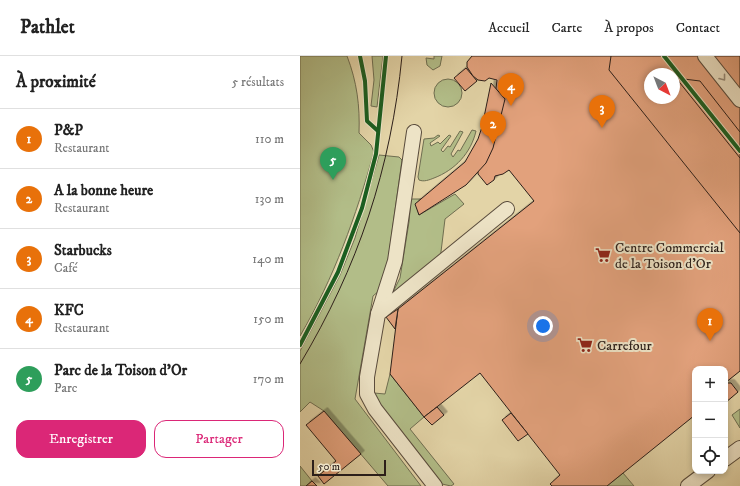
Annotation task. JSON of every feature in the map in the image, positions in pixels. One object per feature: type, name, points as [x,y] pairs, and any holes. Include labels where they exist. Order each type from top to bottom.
[{"type":"lane","points":[[705,56],[740,100]]},
{"type":"lane","points":[[414,132],[395,261],[378,314],[367,377],[367,394],[375,409],[435,486]]},
{"type":"lane","points":[[378,314],[507,209]]},
{"type":"lane","points":[[728,457],[740,448]]},
{"type":"lane","points":[[688,486],[704,474]]},
{"type":"green space","points":[[300,56],[347,56],[357,94],[359,133],[371,145],[374,152],[360,200],[334,269],[300,336]]},
{"type":"green space","points":[[372,56],[383,56],[377,107],[371,106],[374,80]]},
{"type":"green space","points":[[434,56],[442,56],[440,66],[433,70],[427,65],[426,58],[434,59]]},
{"type":"green space","points":[[448,79],[458,83],[462,93],[458,103],[448,107],[438,103],[434,93],[438,83]]},
{"type":"green space","points":[[472,130],[476,131],[474,139],[461,160],[442,175],[425,181],[419,180],[418,177],[424,139],[434,138],[438,135],[440,136],[430,143],[431,146],[438,142],[440,144],[449,135],[451,136],[441,150],[443,152],[448,146],[450,147],[460,131],[463,132],[451,154],[453,157],[458,150],[460,151]]},
{"type":"green space","points":[[379,155],[399,157],[402,160],[386,275],[380,290],[373,296],[355,399],[421,486],[388,486],[324,411],[310,402],[300,412],[300,351],[340,275],[355,238]]},
{"type":"green space","points":[[455,194],[464,204],[445,219],[440,260],[389,300],[400,278],[411,199],[421,199],[416,204],[419,215]]},
{"type":"green space","points":[[390,374],[424,417],[410,429],[454,484],[451,486],[442,484],[383,411],[374,393],[385,394]]},
{"type":"green space","points":[[740,409],[740,428],[732,415]]},
{"type":"green space","points":[[300,466],[312,481],[306,486],[300,486]]},
{"type":"green space","points":[[623,473],[634,486],[607,486]]},
{"type":"building","name":"Centre Commercial de la Toison d'Or","points":[[472,56],[660,56],[664,61],[662,68],[644,68],[644,104],[680,104],[680,83],[740,158],[740,371],[728,381],[728,366],[692,366],[692,417],[607,486],[552,486],[550,484],[560,475],[480,373],[424,417],[390,374],[398,309],[534,201],[509,170],[503,174],[495,176],[494,180],[487,185],[478,174],[478,169],[471,167],[484,148],[490,123],[485,119],[486,115],[493,113],[497,80],[489,78],[485,81],[478,80],[473,76],[467,67],[467,62]]},
{"type":"building","points":[[611,56],[740,56],[740,233],[609,70]]},
{"type":"building","points":[[466,68],[477,81],[465,91],[454,78]]},
{"type":"building","points":[[680,78],[700,81],[740,132],[740,158],[680,83]]},
{"type":"building","points":[[491,83],[505,99],[493,148],[486,163],[466,185],[419,215],[415,204],[465,162],[478,139]]},
{"type":"building","points":[[398,309],[395,329],[386,317]]},
{"type":"building","points":[[728,383],[731,383],[738,392],[728,400]]},
{"type":"building","points":[[437,407],[444,415],[432,425],[424,417]]},
{"type":"building","points":[[324,411],[361,454],[324,484],[318,476],[336,461],[306,425]]},
{"type":"building","points":[[511,413],[528,434],[518,441],[502,420]]},
{"type":"building","points":[[312,481],[317,486],[306,486]]},
{"type":"tram line","points":[[300,364],[321,328],[339,291],[369,216],[390,138],[402,56]]},
{"type":"cycle path","points":[[360,56],[365,81],[367,121],[378,131]]},
{"type":"cycle path","points":[[300,345],[338,272],[362,208],[376,154],[386,56]]},
{"type":"cycle path","points":[[664,56],[740,151]]},
{"type":"place","name":"KFC","points":[[511,106]]},
{"type":"place","name":"Starbucks","points":[[602,128]]},
{"type":"place","name":"A la bonne heure","points":[[493,144]]},
{"type":"place","name":"Parc de la Toison d'Or","points":[[333,180]]},
{"type":"place","name":"Centre Commercial de la Toison d'Or","points":[[603,255]]},
{"type":"place","name":"P&P","points":[[710,341]]},
{"type":"place","name":"Carrefour","points":[[585,345]]}]
